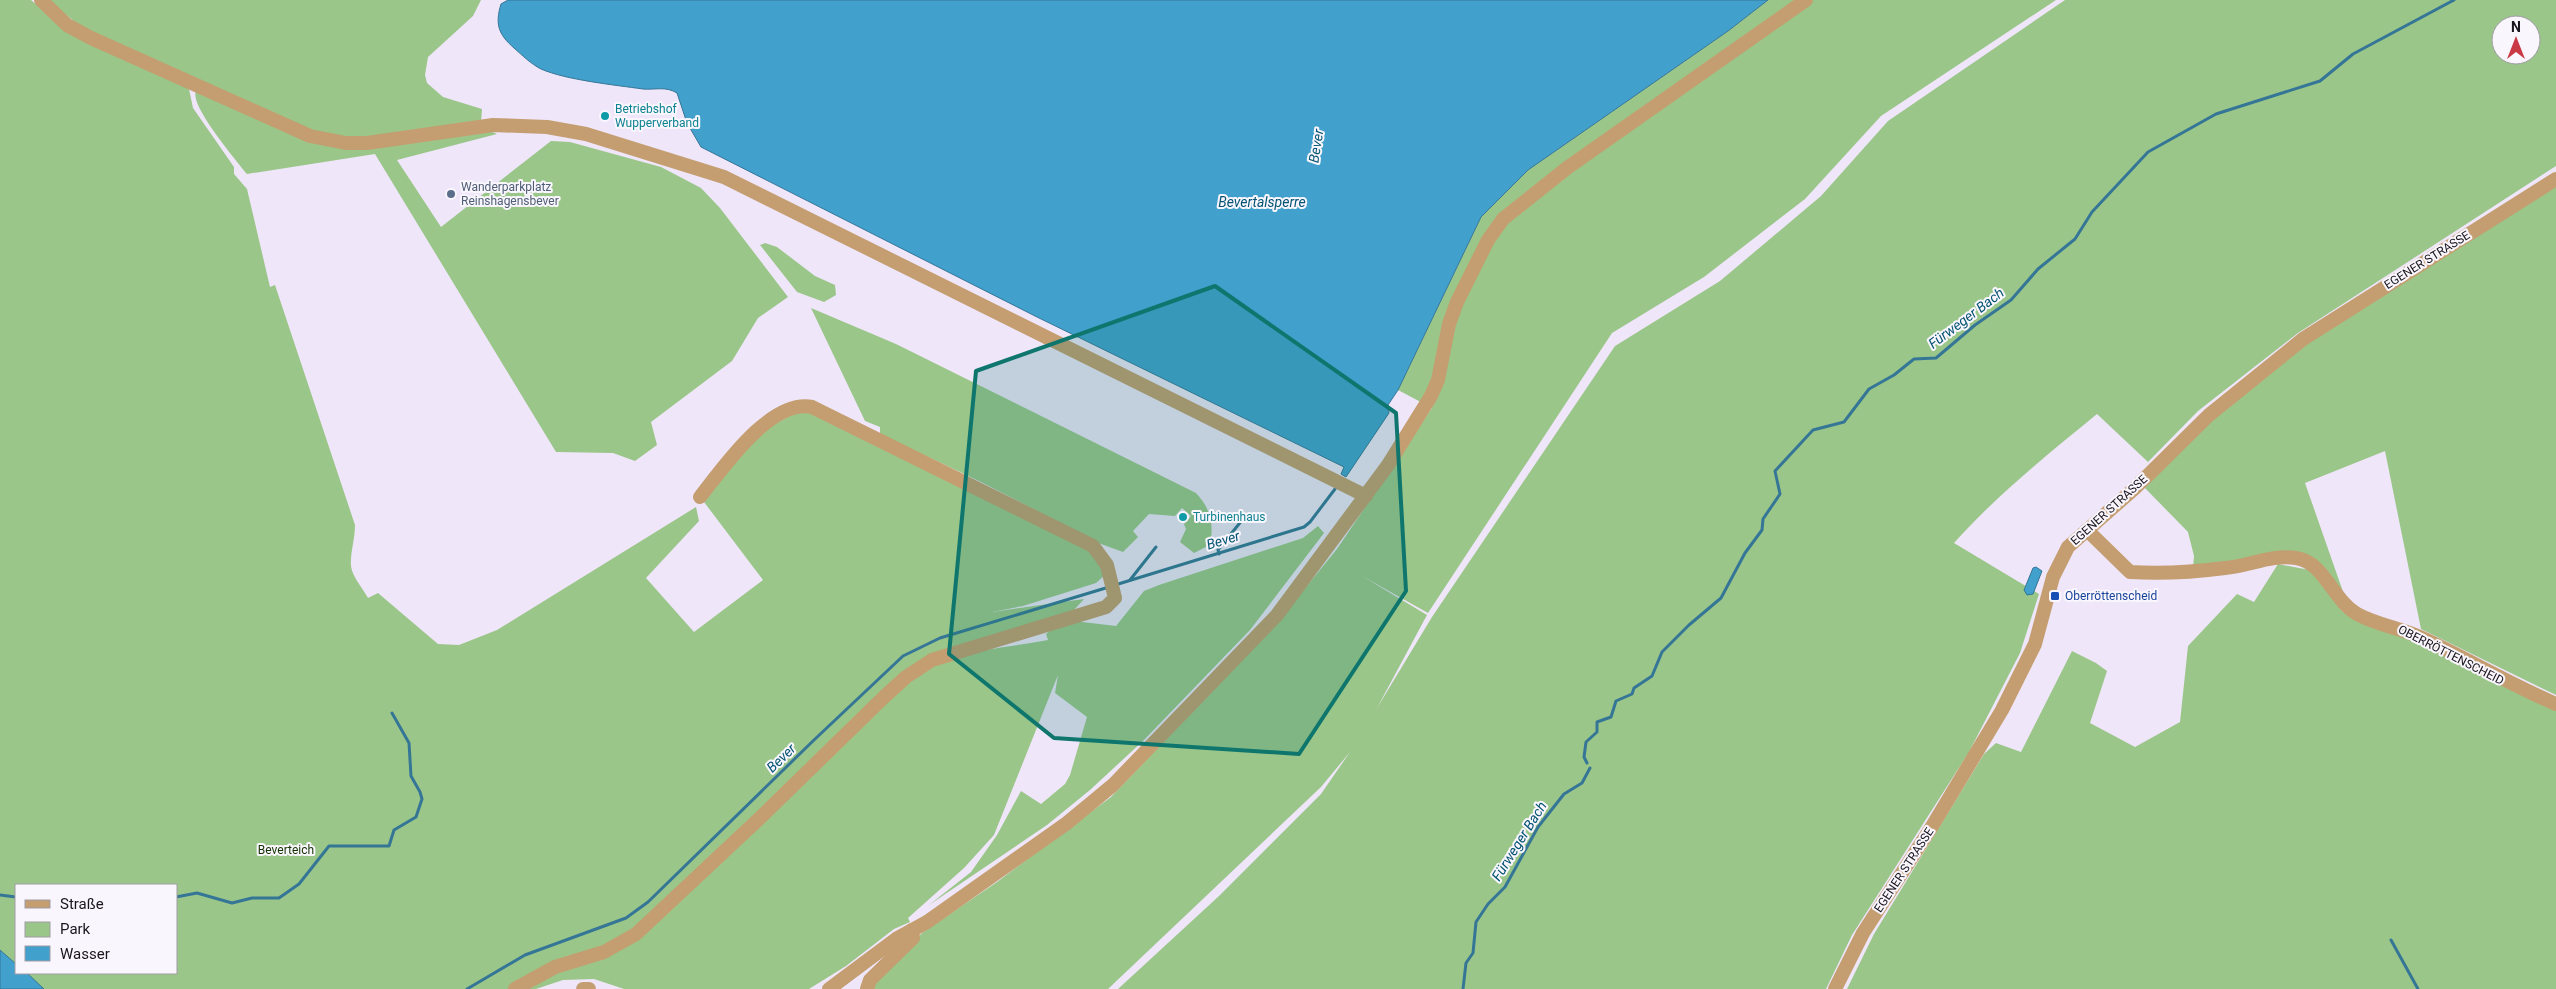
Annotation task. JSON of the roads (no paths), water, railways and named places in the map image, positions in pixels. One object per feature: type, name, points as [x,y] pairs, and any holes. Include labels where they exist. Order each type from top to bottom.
[{"type":"street","points":[[40,0],[67,25],[91,38],[310,136],[346,143],[367,143],[493,125],[547,127],[586,134],[724,177],[1366,496]]},
{"type":"street","points":[[829,989],[896,939],[912,930],[1074,818],[1105,792],[1277,615],[1366,496],[1412,428],[1431,396],[1438,380],[1449,324],[1457,302],[1488,240],[1503,219],[1567,168],[1806,0]]},
{"type":"street","name":"EGENER STRASSE","points":[[1835,989],[1863,933],[1932,828],[2002,710],[2035,644],[2053,577],[2062,556],[2209,415],[2303,339],[2556,179]]},
{"type":"street","points":[[515,989],[554,967],[604,952],[636,934],[906,677],[932,660],[1106,607],[1115,601],[1111,578],[1103,558],[1094,546],[812,407],[802,406],[789,409],[762,425],[700,497]]},
{"type":"street","name":"OBERRÖTTENSCHEID","points":[[2087,530],[2130,572],[2225,568],[2275,557],[2298,558],[2318,569],[2343,605],[2360,616],[2420,636],[2508,684],[2556,704]]},
{"type":"street","points":[[867,989],[870,980],[912,938],[912,930]]},
{"type":"street","points":[[583,989],[589,989]]},
{"type":"water","name":"Bevertalsperre","points":[[508,0],[1768,0],[1728,31],[1528,170],[1481,217],[1398,390],[1388,405],[1389,413],[1346,477],[1341,474],[1344,467],[1037,317],[701,147],[687,123],[677,93],[665,89],[643,89],[591,82],[551,73],[537,67],[514,48],[501,33],[498,23],[499,11],[501,4]]},
{"type":"water","points":[[2036,567],[2042,571],[2033,594],[2027,595],[2024,590],[2033,568]]},
{"type":"water","points":[[0,950],[15,963],[15,974],[28,974],[44,989],[0,989]]},
{"type":"waterway","name":"Fürweger Bach","points":[[1587,763],[1584,757],[1586,742],[1597,732],[1597,722],[1611,717],[1616,701],[1632,694],[1634,688],[1652,676],[1662,652],[1689,625],[1721,598],[1745,553],[1762,530],[1763,519],[1780,494],[1775,471],[1813,430],[1844,422],[1869,389],[1894,375],[1914,359],[1936,358],[1975,325],[2011,300],[2038,269],[2075,239],[2092,212],[2148,152],[2216,114],[2320,81],[2353,54],[2454,0]]},
{"type":"waterway","name":"Bever","points":[[1115,585],[1304,527],[1335,489]]},
{"type":"waterway","points":[[1219,554],[1218,550],[1243,519]]},
{"type":"waterway","name":"Bever","points":[[1130,580],[1156,547]]},
{"type":"waterway","name":"Bever","points":[[467,989],[525,955],[626,918],[648,902],[903,656],[940,638],[1109,587]]},
{"type":"waterway","points":[[178,897],[197,893],[232,903],[252,898],[279,898],[299,884],[329,846],[389,846],[394,830],[416,817],[422,799],[411,776],[409,743],[392,713]]},
{"type":"waterway","name":"Fürweger Bach","points":[[1463,989],[1466,963],[1473,953],[1476,922],[1488,904],[1505,887],[1538,827],[1564,794],[1582,783],[1590,768]]},
{"type":"waterway","points":[[0,895],[15,897]]},
{"type":"waterway","points":[[2391,940],[2418,989]]},
{"type":"place","name":"Betriebshof Wupperverband","points":[[605,116]]},
{"type":"place","name":"Wanderparkplatz Reinshagensbever","points":[[451,194]]},
{"type":"place","name":"Turbinenhaus","points":[[1183,517]]},
{"type":"place","name":"Oberröttenscheid","points":[[2055,596]]},
{"type":"park label","name":"Beverteich","points":[[286,850]]}]
